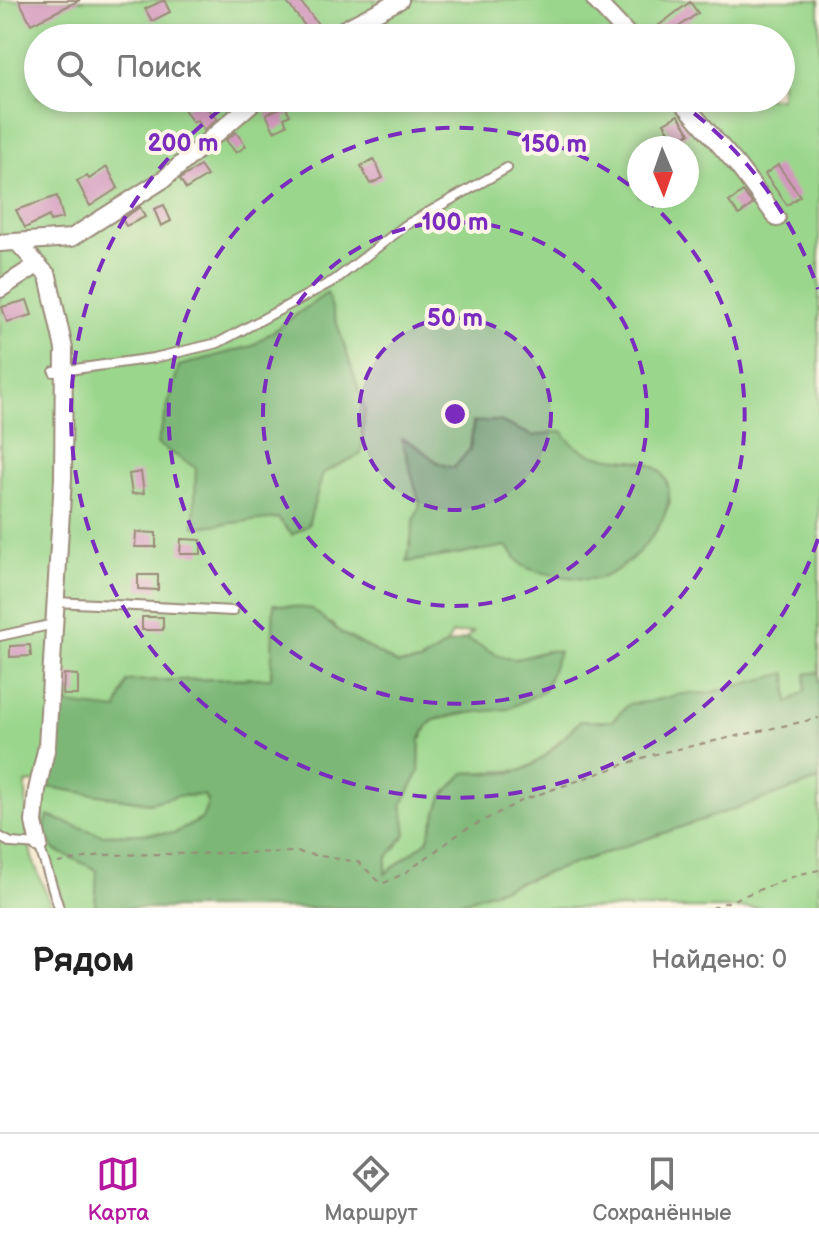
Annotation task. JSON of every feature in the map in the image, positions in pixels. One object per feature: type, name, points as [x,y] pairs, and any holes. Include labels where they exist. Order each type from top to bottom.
[{"type":"street","points":[[354,24],[400,0]]},
{"type":"street","points":[[595,0],[618,24]]},
{"type":"street","points":[[8,242],[71,238],[164,179],[242,112]]},
{"type":"street","points":[[691,112],[777,218]]},
{"type":"street","points":[[8,242],[48,276],[64,349],[59,371],[63,478],[55,624],[47,746],[37,790],[34,822],[39,845]]},
{"type":"street","points":[[0,289],[37,265]]},
{"type":"lane","points":[[59,371],[154,358],[218,343],[335,280],[406,225],[507,168]]},
{"type":"lane","points":[[56,602],[233,611]]},
{"type":"lane","points":[[0,636],[55,624]]},
{"type":"lane","points":[[0,837],[11,843],[39,845],[59,908]]},
{"type":"path","points":[[46,865],[101,855],[295,852],[358,862],[382,884],[405,873],[463,831],[523,800],[651,755],[819,718]]},
{"type":"path","points":[[712,908],[800,874],[819,870]]},
{"type":"green space","points":[[0,0],[819,0],[819,672],[806,674],[805,691],[788,703],[787,674],[709,693],[682,694],[629,704],[612,721],[580,721],[543,758],[522,770],[464,773],[442,797],[427,841],[384,874],[387,858],[406,834],[402,804],[419,772],[420,740],[428,725],[434,720],[480,711],[547,677],[559,652],[508,658],[466,639],[473,632],[452,634],[446,645],[420,662],[398,664],[341,633],[333,624],[274,604],[271,678],[127,681],[117,710],[48,787],[149,803],[177,796],[204,795],[208,803],[202,819],[175,833],[102,835],[81,861],[98,870],[95,908],[64,908],[57,881],[43,849],[44,781],[26,783],[27,832],[32,858],[52,908],[0,908]],"holes":[[[327,293],[365,409],[361,454],[322,473],[308,525],[278,518],[195,527],[196,468],[179,366],[252,346]],[[499,421],[533,436],[561,432],[568,442],[591,457],[642,461],[660,471],[667,482],[670,503],[655,531],[507,546],[407,562],[414,520],[420,505],[403,439],[445,466],[454,468],[470,449],[473,422]]]},
{"type":"green space","points":[[327,293],[365,409],[361,454],[323,473],[308,525],[292,535],[278,518],[194,527],[196,468],[157,444],[179,366],[252,346]]},
{"type":"green space","points":[[499,421],[533,436],[562,431],[574,445],[588,453],[647,463],[658,469],[666,480],[669,494],[667,508],[651,538],[626,564],[612,573],[593,579],[560,576],[528,568],[507,546],[407,562],[414,520],[420,505],[402,439],[445,466],[454,468],[470,449],[474,422]]},
{"type":"green space","points":[[274,604],[312,609],[341,633],[398,664],[420,662],[446,645],[466,639],[514,659],[548,651],[559,652],[544,691],[508,709],[459,714],[434,720],[428,725],[420,740],[419,772],[402,804],[406,834],[387,858],[385,874],[427,841],[442,797],[464,773],[522,770],[546,755],[580,721],[612,721],[629,704],[682,694],[709,693],[787,673],[788,703],[805,691],[806,674],[819,672],[819,780],[444,908],[95,908],[97,870],[55,850],[44,832],[48,816],[102,835],[175,833],[202,819],[208,803],[204,795],[177,796],[149,803],[48,787],[59,703],[117,710],[127,681],[271,678]]},
{"type":"green space","points":[[819,780],[819,908],[444,908]]},
{"type":"building","points":[[19,0],[80,0],[31,24]]},
{"type":"building","points":[[164,0],[170,12],[152,21],[145,9]]},
{"type":"building","points":[[285,0],[299,0],[318,24],[304,24]]},
{"type":"building","points":[[690,2],[698,13],[683,24],[661,24]]},
{"type":"building","points":[[186,112],[211,112],[217,119],[204,130],[197,120],[193,123]]},
{"type":"building","points":[[288,112],[290,115],[284,118],[287,125],[274,131],[266,114]]},
{"type":"building","points":[[678,115],[690,133],[672,136],[664,123]]},
{"type":"building","points":[[158,132],[167,146],[156,153],[147,140]]},
{"type":"building","points":[[236,132],[246,146],[236,153],[226,140]]},
{"type":"building","points":[[374,159],[383,178],[370,184],[361,166]]},
{"type":"building","points":[[778,165],[800,196],[787,205],[765,174]]},
{"type":"building","points":[[200,166],[207,176],[186,189],[180,179]]},
{"type":"building","points":[[107,167],[118,188],[90,206],[77,181],[87,176],[89,179]]},
{"type":"building","points":[[743,192],[753,204],[739,215],[729,202]]},
{"type":"building","points":[[57,196],[63,218],[50,221],[49,216],[25,228],[16,210]]},
{"type":"building","points":[[164,205],[171,221],[161,226],[154,209]]},
{"type":"building","points":[[140,207],[145,217],[126,226],[122,219]]},
{"type":"building","points":[[27,300],[32,315],[7,322],[2,307]]},
{"type":"building","points":[[141,472],[144,493],[132,494],[129,474]]},
{"type":"building","points":[[136,532],[156,533],[156,547],[135,547]]},
{"type":"building","points":[[181,539],[201,540],[201,554],[180,554]]},
{"type":"building","points":[[138,575],[158,575],[158,590],[138,589]]},
{"type":"building","points":[[142,617],[163,617],[163,630],[142,630]]},
{"type":"building","points":[[30,645],[31,656],[10,657],[10,646]]},
{"type":"building","points":[[64,674],[78,675],[78,695],[63,695]]}]
